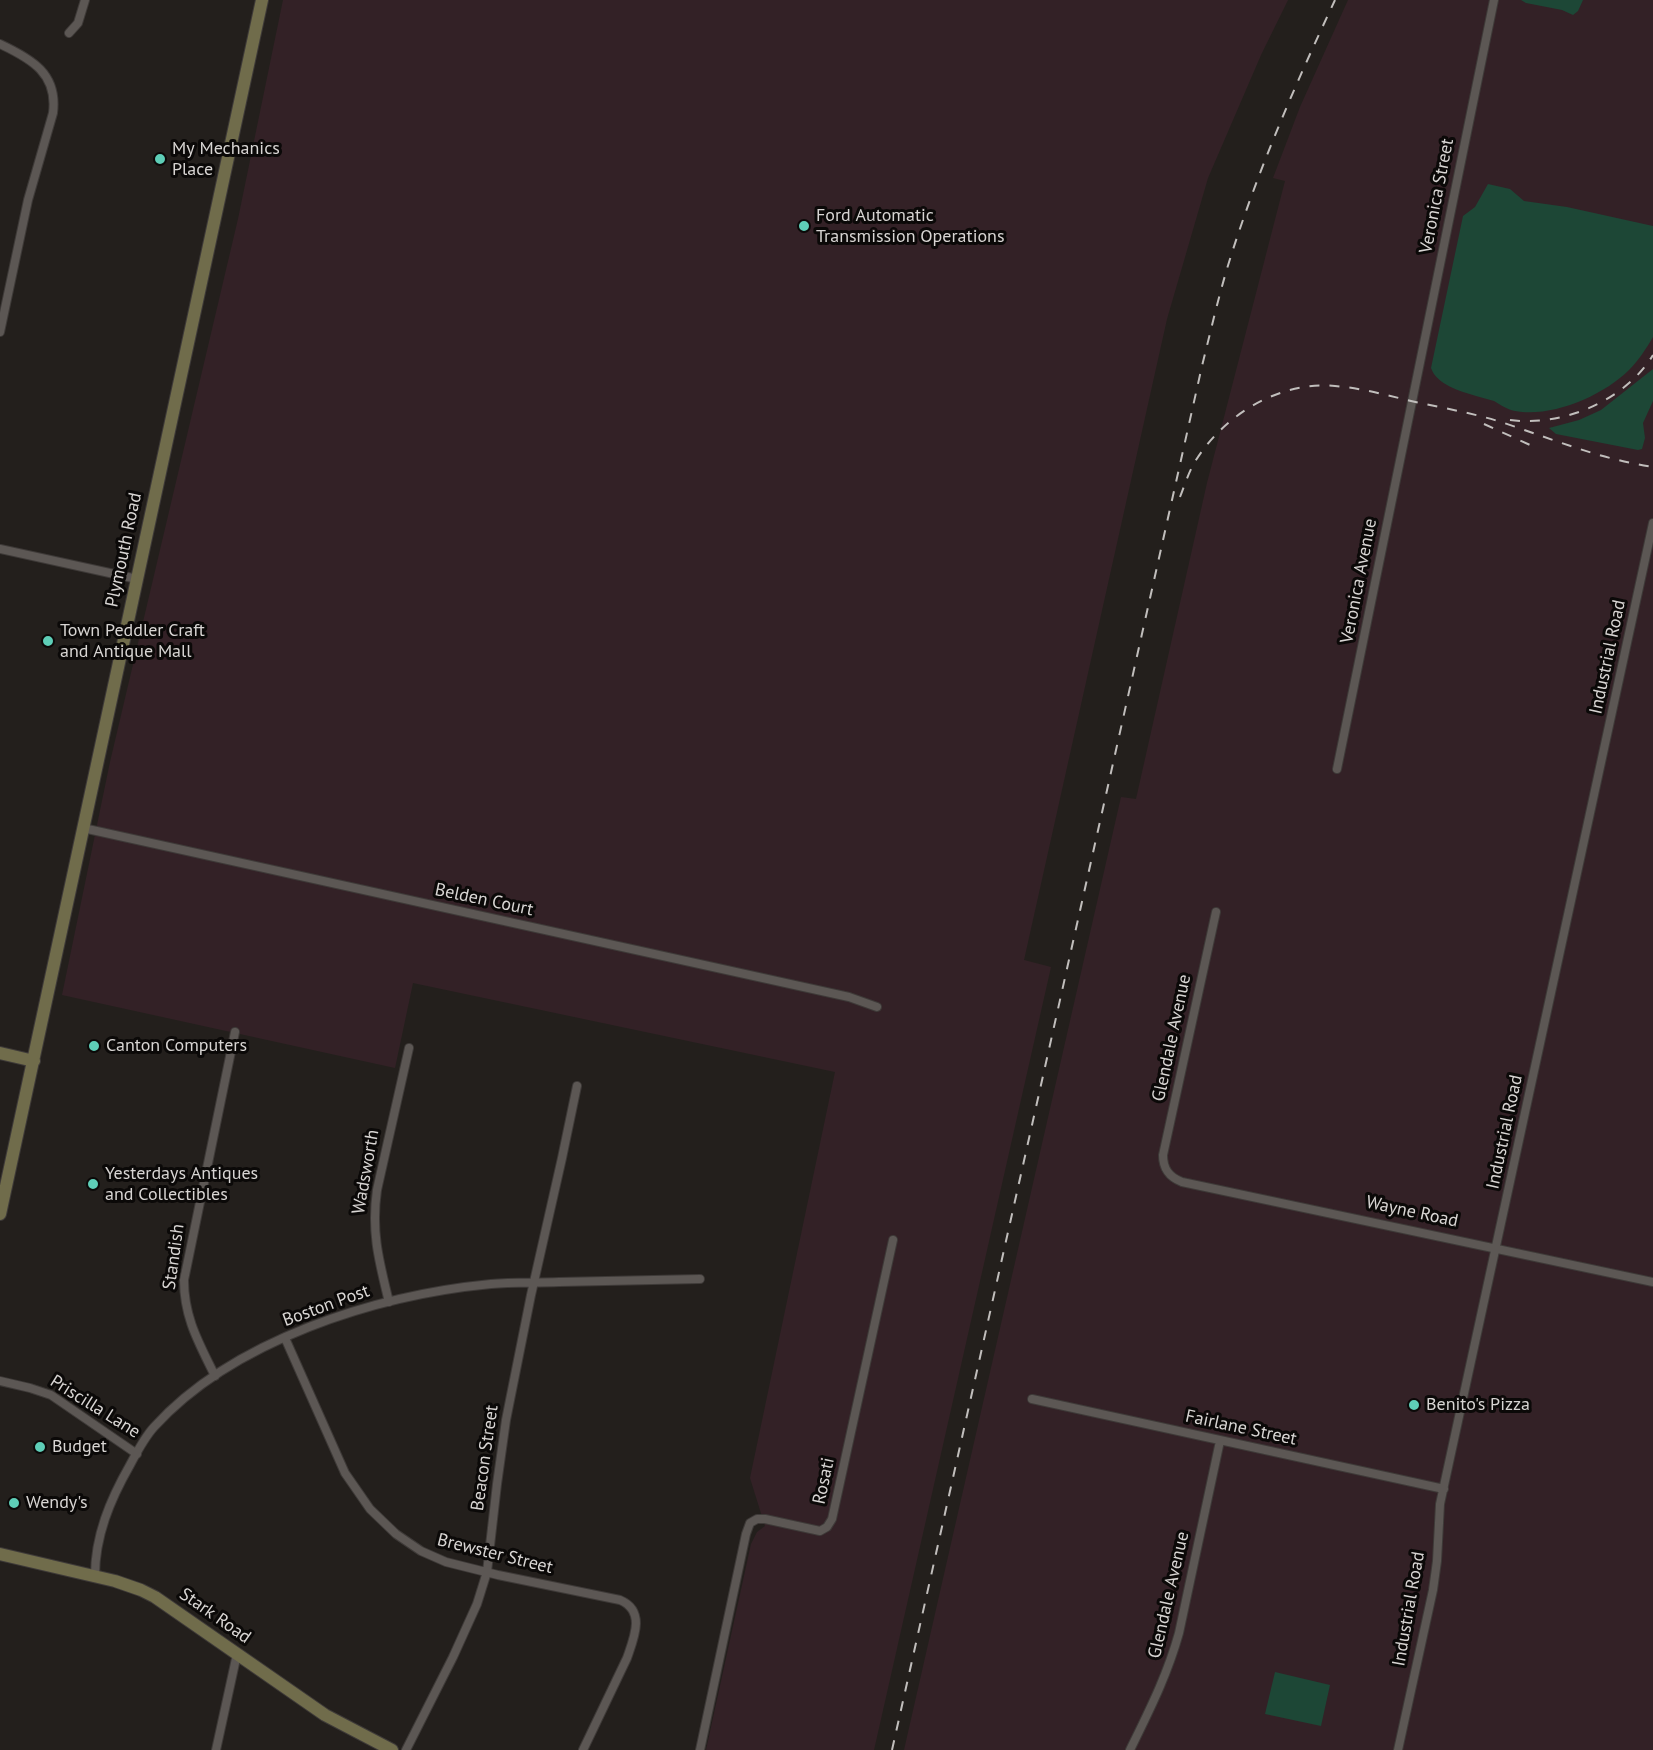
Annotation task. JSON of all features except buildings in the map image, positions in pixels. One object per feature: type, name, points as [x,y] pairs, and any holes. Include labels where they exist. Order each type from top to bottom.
[{"type":"main road","name":"Plymouth Road","points":[[0,1214],[262,0]]},
{"type":"main road","points":[[0,1053],[34,1061]]},
{"type":"main road","name":"Stark Road","points":[[0,1554],[126,1584],[155,1597],[326,1715],[392,1750]]},
{"type":"street","points":[[69,33],[78,23],[85,0]]},
{"type":"street","name":"Veronica Street","points":[[1413,399],[1494,0]]},
{"type":"street","points":[[0,44],[40,68],[50,82],[54,103],[28,200],[0,332]]},
{"type":"street","name":"Veronica Avenue","points":[[1337,769],[1413,399]]},
{"type":"street","name":"Industrial Road","points":[[1398,1750],[1433,1590],[1439,1513],[1653,523]]},
{"type":"street","points":[[0,549],[137,579]]},
{"type":"street","name":"Belden Court","points":[[83,828],[849,997],[877,1007]]},
{"type":"street","name":"Glendale Avenue","points":[[1166,1171],[1163,1155],[1216,912]]},
{"type":"street","name":"Standish","points":[[215,1376],[189,1321],[184,1280],[235,1032]]},
{"type":"street","name":"Wadsworth","points":[[389,1302],[375,1244],[374,1209],[376,1190],[409,1048]]},
{"type":"street","name":"Beacon Street","points":[[406,1750],[463,1635],[477,1604],[487,1572],[506,1420],[577,1086]]},
{"type":"street","name":"Wayne Road","points":[[1166,1171],[1174,1179],[1182,1182],[1653,1282]]},
{"type":"street","name":"Rosati","points":[[699,1750],[750,1523],[757,1519],[765,1519],[820,1531],[827,1527],[832,1519],[893,1240]]},
{"type":"street","name":"Boston Post","points":[[95,1576],[95,1561],[107,1512],[116,1491],[148,1435],[176,1405],[215,1376],[253,1353],[350,1312],[456,1289],[492,1284],[700,1279]]},
{"type":"street","name":"Brewster Street","points":[[285,1338],[345,1473],[370,1509],[396,1534],[422,1551],[446,1562],[620,1600],[626,1602],[634,1611],[636,1627],[630,1651],[583,1750]]},
{"type":"street","name":"Priscilla Lane","points":[[0,1381],[51,1395],[137,1454]]},
{"type":"street","name":"Fairlane Street","points":[[1032,1399],[1444,1489]]},
{"type":"street","name":"Glendale Avenue","points":[[1130,1750],[1157,1696],[1172,1659],[1220,1441]]},
{"type":"street","points":[[216,1750],[237,1654]]},
{"type":"shaded area","points":[[283,0],[1288,0],[1261,55],[1208,178],[1167,319],[1024,960],[1051,967],[874,1750],[706,1750],[751,1544],[757,1532],[765,1526],[750,1478],[835,1072],[413,983],[395,1068],[62,995],[110,762],[238,219]]},
{"type":"shaded area","points":[[1348,0],[1653,0],[1653,1750],[904,1750],[1121,797],[1136,799],[1207,483],[1285,181],[1273,178],[1300,107]]},
{"type":"green space","points":[[1521,0],[1583,0],[1578,11],[1573,15]]},
{"type":"green space","points":[[1488,184],[1510,189],[1524,201],[1567,207],[1653,226],[1653,337],[1642,355],[1618,380],[1576,403],[1544,411],[1515,411],[1444,383],[1438,379],[1431,368],[1463,216],[1475,207]]},
{"type":"green space","points":[[1653,369],[1653,401],[1643,423],[1645,438],[1642,449],[1556,434],[1549,428],[1579,420],[1601,410]]},
{"type":"green space","points":[[1275,1672],[1330,1685],[1321,1726],[1265,1714]]},
{"type":"railway","points":[[892,1750],[1215,312],[1230,259],[1265,160],[1335,0]]},
{"type":"railway","points":[[1510,420],[1550,419],[1571,415],[1591,407],[1626,386],[1653,355]]},
{"type":"railway","points":[[1180,497],[1196,460],[1222,428],[1238,415],[1274,395],[1314,386],[1364,390],[1470,413],[1596,454],[1653,467]]},
{"type":"railway","points":[[1484,424],[1530,445]]},
{"type":"place","name":"My Mechanics Place","points":[[160,159]]},
{"type":"place","name":"Ford Automatic Transmission Operations","points":[[804,226]]},
{"type":"place","name":"Town Peddler Craft and Antique Mall","points":[[48,641]]},
{"type":"place","name":"Canton Computers","points":[[94,1046]]},
{"type":"place","name":"Yesterdays Antiques and Collectibles","points":[[93,1184]]},
{"type":"place","name":"Benito's Pizza","points":[[1414,1405]]},
{"type":"place","name":"Budget","points":[[40,1447]]},
{"type":"place","name":"Wendy's","points":[[14,1503]]}]
